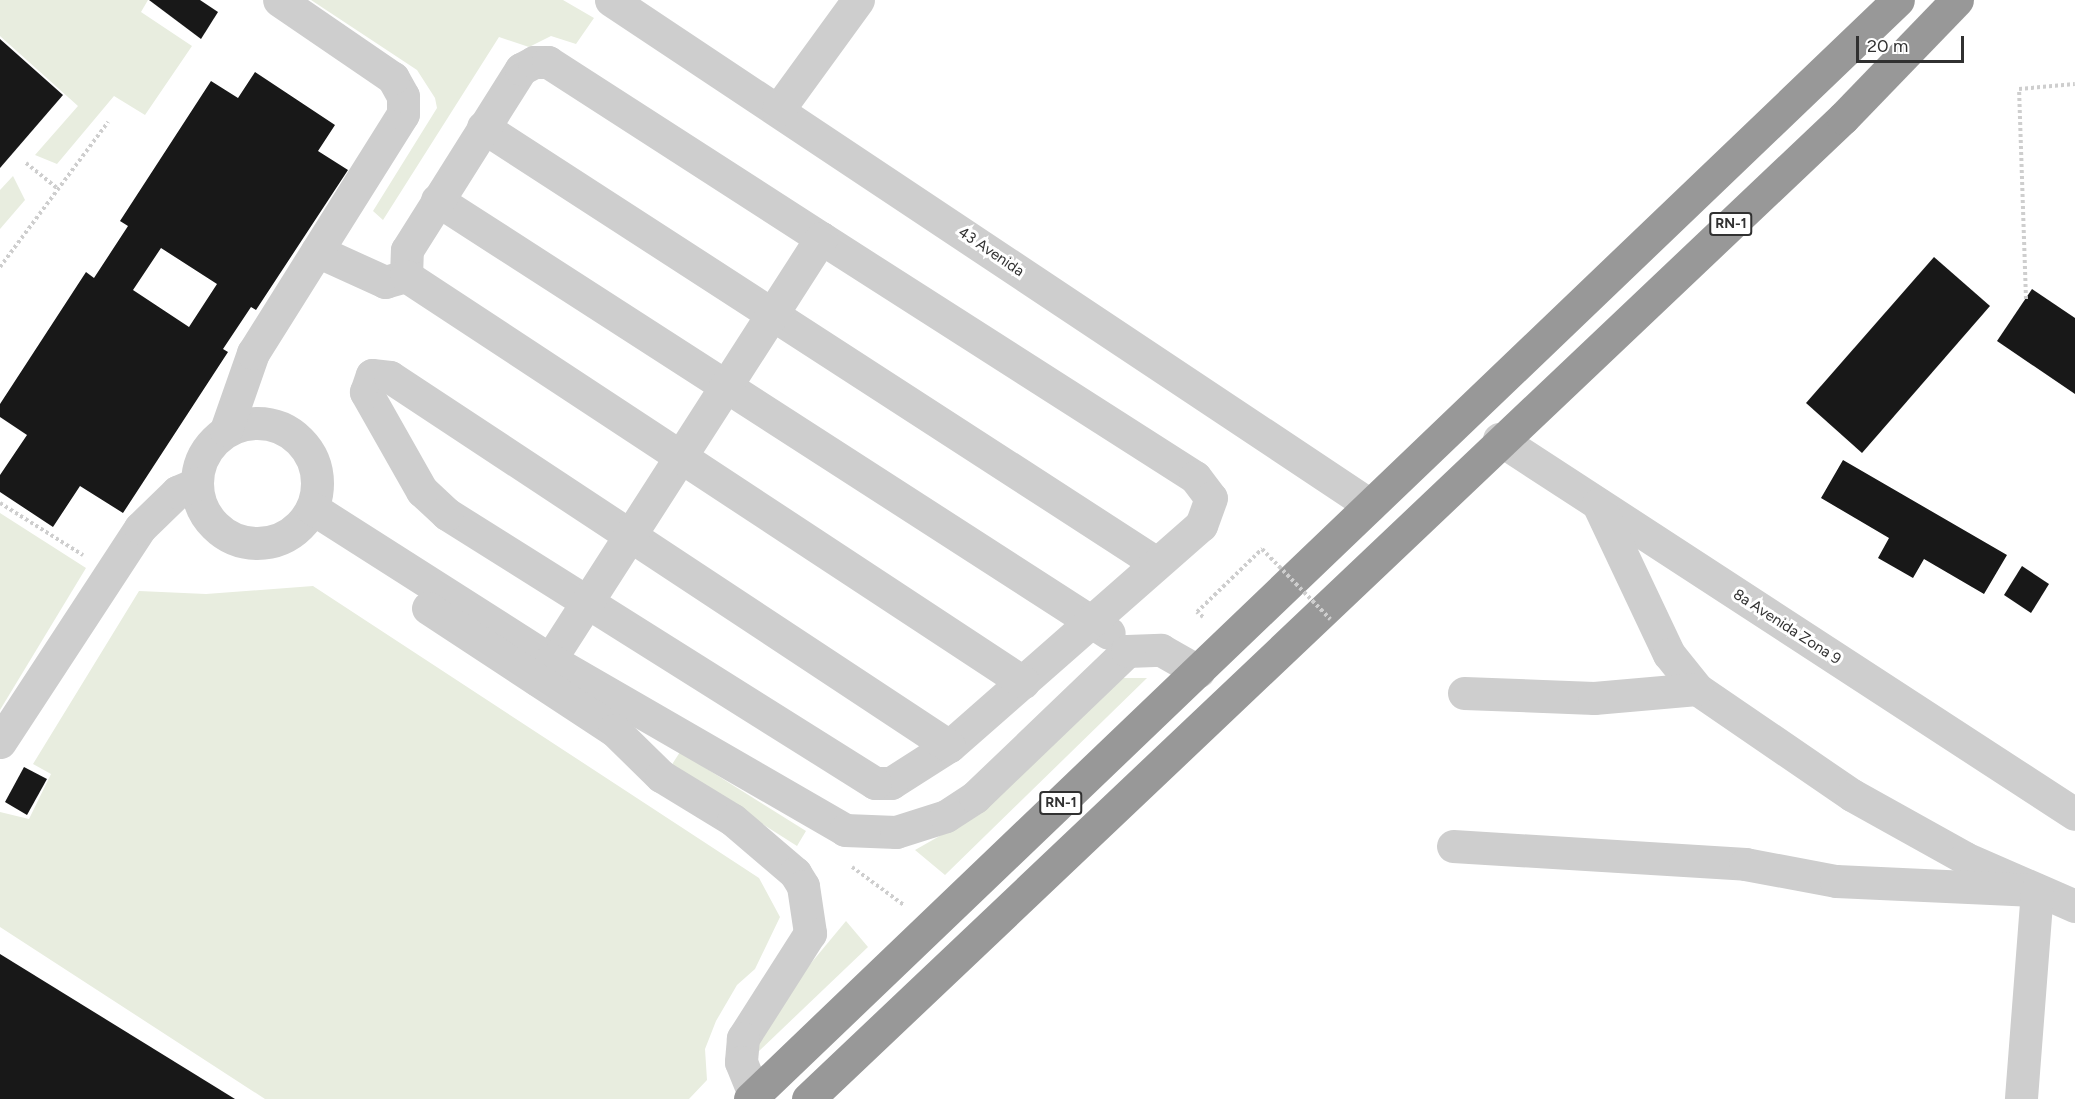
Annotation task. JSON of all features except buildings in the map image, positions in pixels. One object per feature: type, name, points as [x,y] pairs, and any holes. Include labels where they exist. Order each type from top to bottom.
[{"type":"highway","name":"RN-1","points":[[752,1097],[1898,0]]},
{"type":"highway","name":"RN-1","points":[[808,1099],[1498,440],[1834,126],[1957,0]]},
{"type":"street","points":[[226,430],[263,422],[297,437],[316,471],[307,516],[266,543],[226,535],[200,504],[196,484],[204,453],[226,430],[235,392],[253,353],[317,251],[397,131],[403,96],[377,64],[279,0]]},
{"type":"street","name":"43 Avenida","points":[[611,0],[1370,505]]},
{"type":"street","points":[[778,110],[858,0]]},
{"type":"street","points":[[406,276],[407,250],[521,69],[548,62],[1195,477],[1211,498],[1208,517],[949,746],[891,783],[875,783],[588,600],[447,514],[422,491],[366,392],[367,380],[372,375],[390,377],[632,532],[949,746]]},
{"type":"street","points":[[483,128],[773,313],[1155,562]]},
{"type":"street","points":[[437,200],[724,388],[1092,620],[1127,651],[1161,651],[1198,671]]},
{"type":"street","points":[[544,670],[821,238]]},
{"type":"street","points":[[317,251],[385,282],[406,276],[679,458],[1023,682]]},
{"type":"street","name":"8a Avenida Zona 9","points":[[1498,440],[2075,814]]},
{"type":"street","points":[[0,742],[109,571],[161,505],[196,484]]},
{"type":"street","points":[[1598,504],[1669,654],[1696,689],[1852,795],[2037,890],[2075,906]]},
{"type":"street","points":[[307,516],[544,670],[829,823],[863,833],[925,825],[975,797],[1127,651]]},
{"type":"street","points":[[544,670],[614,729],[661,776],[776,851],[803,886],[810,933],[743,1038],[741,1062],[752,1097]]},
{"type":"street","points":[[1464,693],[1606,698],[1696,689]]},
{"type":"street","points":[[1453,846],[1744,864],[1836,881],[2037,890]]},
{"type":"street","points":[[2021,1099],[2037,890]]},
{"type":"path","points":[[2026,299],[2019,89],[2075,84]]},
{"type":"path","points":[[0,267],[108,122]]},
{"type":"path","points":[[26,163],[57,188]]},
{"type":"path","points":[[0,503],[109,571]]},
{"type":"path","points":[[1197,612],[1262,549],[1330,619]]},
{"type":"path","points":[[843,860],[932,926]]},
{"type":"shaded area","points":[[0,0],[148,0],[141,12],[192,46],[145,115],[114,96],[57,164],[35,155],[78,106],[0,36]]},
{"type":"shaded area","points":[[311,0],[563,0],[594,18],[576,44],[551,36],[529,47],[499,37],[383,220],[373,211],[437,108],[435,98],[417,70]]},
{"type":"shaded area","points":[[13,176],[25,200],[0,229],[0,190]]},
{"type":"shaded area","points":[[0,513],[86,568],[0,710]]},
{"type":"shaded area","points":[[313,586],[759,878],[780,917],[755,969],[737,985],[716,1021],[705,1049],[707,1080],[689,1099],[265,1099],[0,927],[0,812],[29,819],[51,774],[33,764],[139,591],[206,594]]},
{"type":"shaded area","points":[[1115,678],[1147,678],[945,875],[915,850],[945,833]]},
{"type":"shaded area","points":[[680,752],[806,831],[797,846],[671,766]]},
{"type":"shaded area","points":[[846,921],[868,947],[758,1052],[755,1044],[777,1004]]}]
